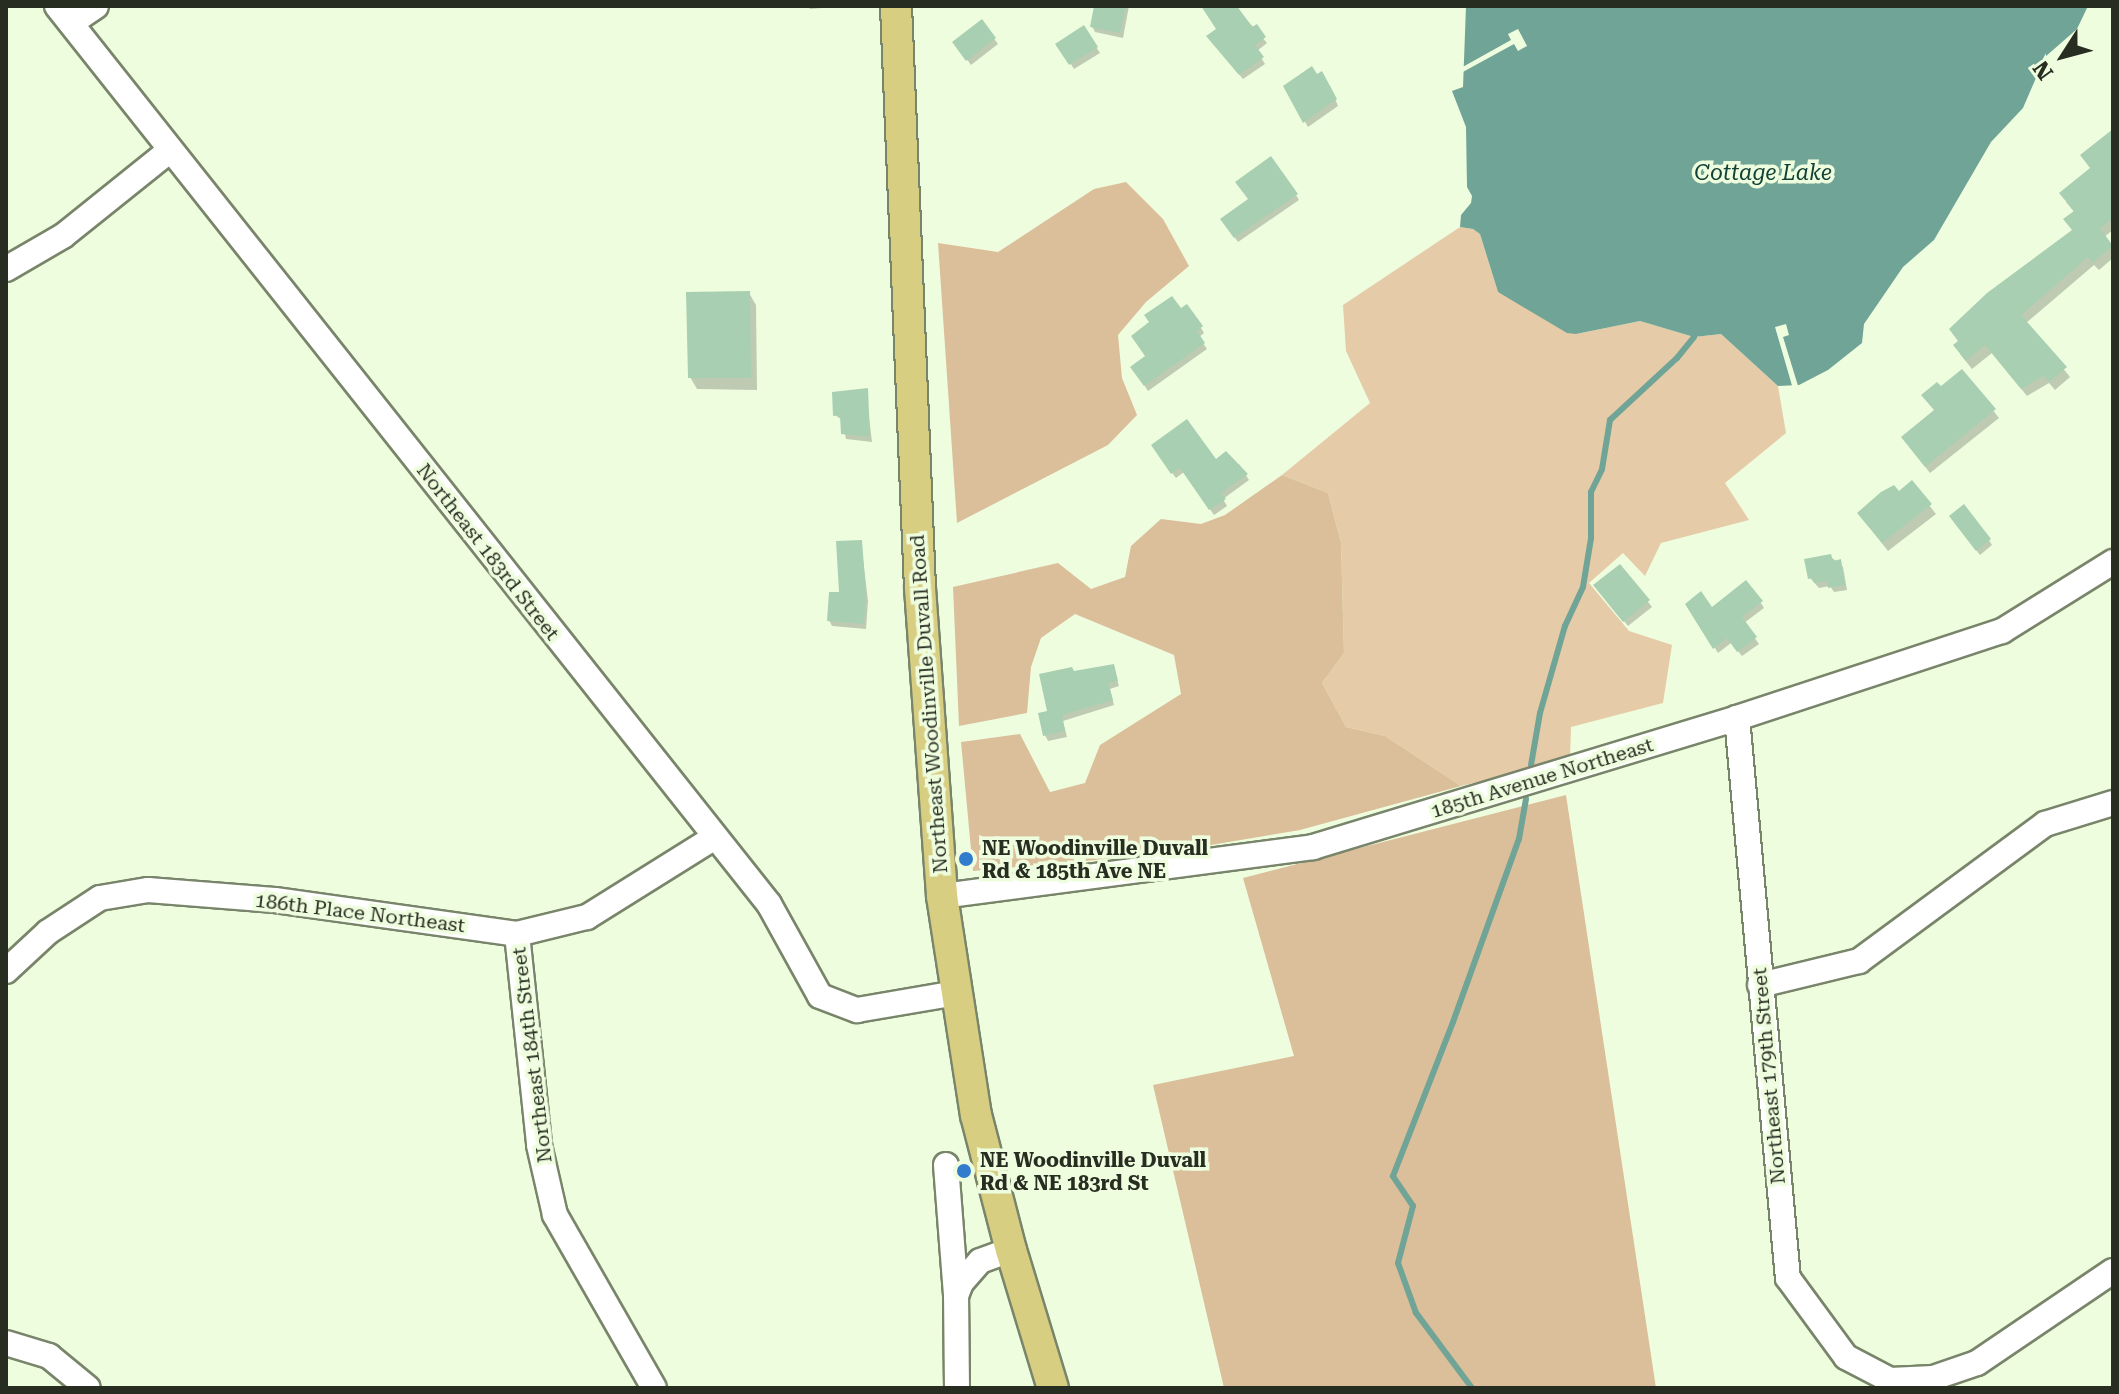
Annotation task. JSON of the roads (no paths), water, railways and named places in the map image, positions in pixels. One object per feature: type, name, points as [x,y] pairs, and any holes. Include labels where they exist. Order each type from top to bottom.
[{"type":"main road","name":"Northeast Woodinville Duvall Road","points":[[896,6],[920,588],[942,896],[976,1115],[1011,1250],[1053,1388]]},
{"type":"street","points":[[64,14],[96,6]]},
{"type":"street","name":"Northeast 183rd Street","points":[[64,14],[169,151],[769,904],[820,996],[857,1010],[956,993]]},
{"type":"street","points":[[6,269],[63,236],[169,151]]},
{"type":"street","name":"185th Avenue Northeast","points":[[942,896],[1313,847],[1737,718],[2002,631],[2113,562]]},
{"type":"street","name":"Northeast 179th Street","points":[[1737,718],[1788,1278],[1846,1357],[1890,1384]]},
{"type":"street","points":[[1760,985],[1859,961],[2045,824],[2113,803]]},
{"type":"street","name":"186th Place Northeast","points":[[6,971],[48,932],[100,898],[148,890],[275,900],[517,934],[587,917],[715,837]]},
{"type":"street","name":"Northeast 184th Street","points":[[517,934],[539,1145],[555,1215],[654,1388]]},
{"type":"street","points":[[946,1165],[956,1296],[957,1388]]},
{"type":"street","points":[[956,1296],[967,1273],[980,1261],[1011,1250]]},
{"type":"street","points":[[1890,1384],[1933,1378],[1977,1363],[2113,1271]]},
{"type":"street","points":[[6,1343],[49,1356],[88,1388]]},
{"type":"water","name":"Cottage Lake","points":[[1466,6],[2088,6],[2077,29],[2045,57],[2023,108],[1991,142],[1934,240],[1903,267],[1864,324],[1862,343],[1828,370],[1799,385],[1778,386],[1721,334],[1694,337],[1640,321],[1576,334],[1567,333],[1498,292],[1480,234],[1473,229],[1460,227],[1461,215],[1471,203],[1472,196],[1467,187],[1466,127],[1452,91],[1463,87]]},
{"type":"waterway","points":[[1531,765],[1540,713],[1565,626],[1583,587],[1591,538],[1591,492],[1602,469],[1610,420],[1677,358],[1694,337]]},
{"type":"waterway","points":[[1472,1388],[1416,1313],[1398,1263],[1413,1206],[1393,1176],[1519,839],[1526,799]]},
{"type":"place","name":"NE Woodinville Duvall Rd & 185th Ave NE","points":[[966,859]]},
{"type":"place","name":"NE Woodinville Duvall Rd & NE 183rd St","points":[[964,1171]]}]
